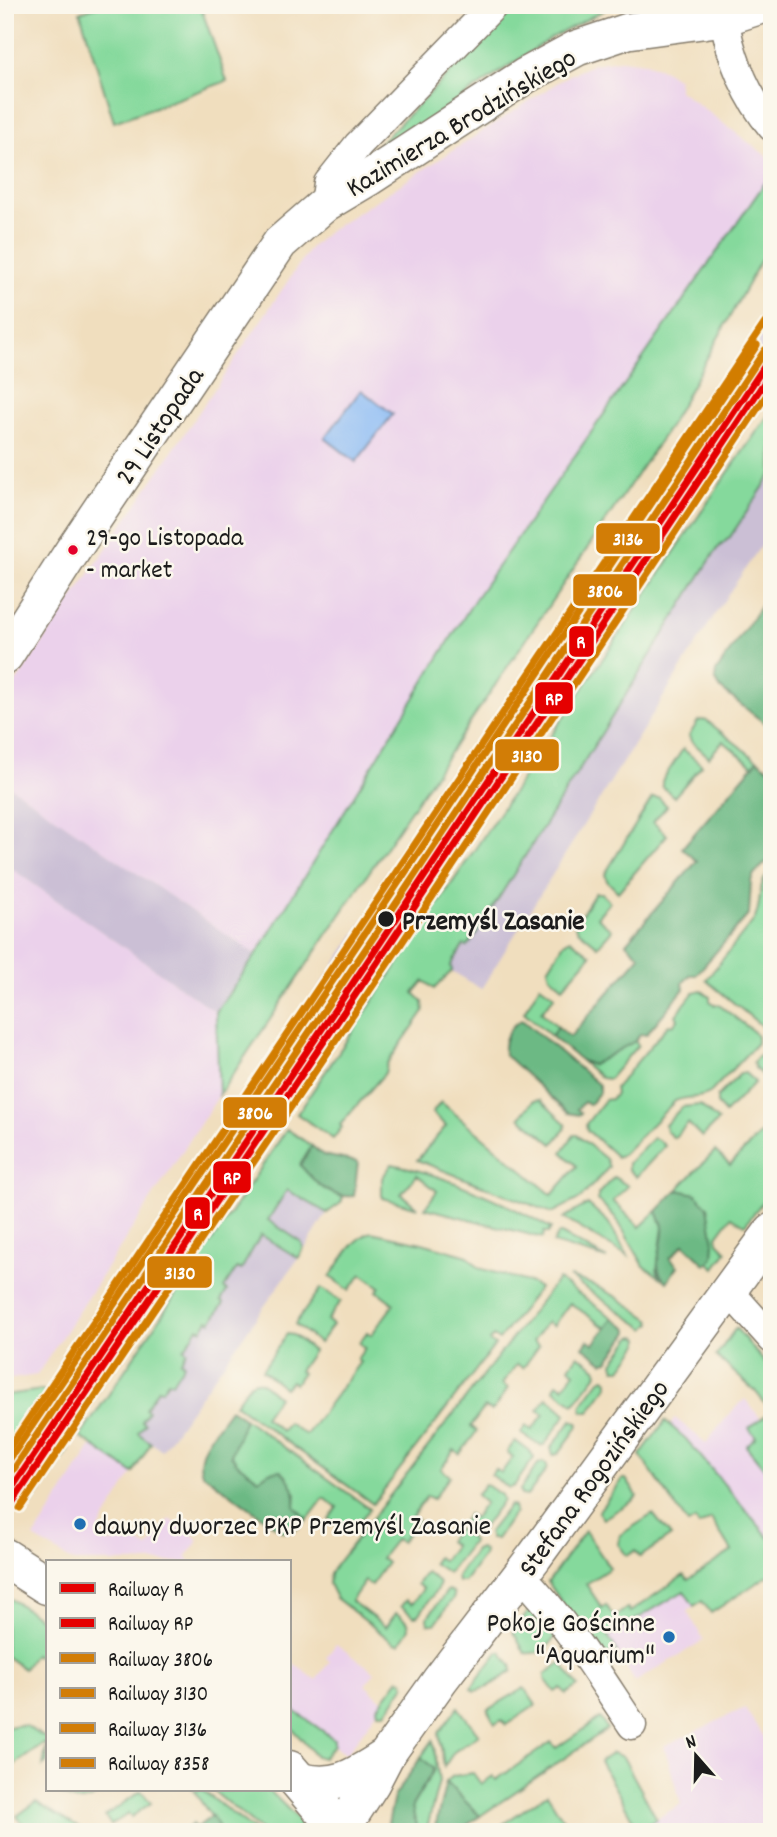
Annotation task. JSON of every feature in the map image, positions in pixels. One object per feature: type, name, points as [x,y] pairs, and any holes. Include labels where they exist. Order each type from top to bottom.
[{"type":"main road","points":[[5,1558],[46,1584]]},
{"type":"main road","points":[[293,1775],[341,1831]]},
{"type":"street","points":[[325,204],[328,183],[358,145],[494,5]]},
{"type":"street","name":"Kazimierza Brodzińskiego","points":[[325,204],[525,76],[577,48],[628,31],[724,18],[764,5]]},
{"type":"street","points":[[724,18],[734,60],[755,107],[772,127]]},
{"type":"street","name":"29 Listopada","points":[[6,655],[73,550],[280,243],[325,204]]},
{"type":"street","name":"Stefana Rogozińskiego","points":[[341,1831],[386,1756],[440,1680],[521,1575],[772,1231]]},
{"type":"street","points":[[729,1291],[772,1339]]},
{"type":"street","points":[[521,1575],[543,1598],[575,1640],[632,1725]]},
{"type":"street","name":"Stefana Rogozińskiego","points":[[293,1775],[311,1784],[346,1780],[386,1756]]},
{"type":"shaded area","points":[[620,60],[645,63],[678,79],[679,90],[772,160],[767,180],[475,599],[256,955],[5,783],[5,698],[311,247],[329,231],[568,76],[594,64]]},
{"type":"shaded area","points":[[772,309],[772,369],[73,1409],[20,1494],[26,1500],[22,1506],[5,1495],[5,1454],[621,539]]},
{"type":"shaded area","points":[[772,474],[772,529],[717,611],[481,989],[452,971],[451,965],[465,945],[468,947],[717,549],[730,537]]},
{"type":"shaded area","points":[[5,783],[256,955],[216,1012],[5,864]]},
{"type":"shaded area","points":[[5,864],[216,1012],[219,1095],[37,1375],[5,1380]]},
{"type":"shaded area","points":[[288,1190],[327,1213],[303,1252],[162,1450],[132,1430]]},
{"type":"shaded area","points":[[745,1399],[761,1419],[750,1428],[756,1437],[753,1456],[772,1478],[772,1541],[686,1439],[670,1426],[675,1418],[706,1443]]},
{"type":"shaded area","points":[[94,1443],[134,1471],[96,1534],[112,1544],[121,1533],[148,1548],[170,1519],[199,1540],[186,1557],[189,1560],[71,1560],[34,1538]]},
{"type":"shaded area","points":[[684,1590],[694,1606],[687,1611],[704,1640],[635,1682],[608,1636]]},
{"type":"shaded area","points":[[336,1644],[375,1672],[365,1685],[384,1702],[346,1755],[290,1713],[290,1661],[316,1680],[330,1661],[326,1658]]},
{"type":"shaded area","points":[[745,1708],[772,1751],[772,1832],[635,1832],[681,1804],[664,1746]]},
{"type":"green space","points":[[100,5],[200,5],[227,81],[114,122],[80,12]]},
{"type":"green space","points":[[517,5],[614,5],[551,38],[371,159],[371,152]]},
{"type":"green space","points":[[772,167],[772,240],[669,427],[219,1095],[216,1012],[256,955],[475,599],[767,180]]},
{"type":"green space","points":[[772,410],[772,474],[730,537],[717,549],[475,936],[467,947],[464,945],[451,965],[452,971],[434,989],[424,981],[414,993],[423,1002],[424,1011],[387,1064],[385,1073],[340,1125],[342,1127],[333,1139],[297,1114]]},
{"type":"green space","points":[[772,589],[772,625],[768,629],[772,633],[772,729],[721,689],[715,679],[716,672]]},
{"type":"green space","points":[[698,721],[707,721],[757,760],[753,766],[723,741],[709,757],[691,741],[689,736]]},
{"type":"green space","points":[[683,749],[702,765],[674,797],[662,786],[662,781]]},
{"type":"green space","points":[[758,760],[772,771],[772,857],[754,874],[751,881],[749,914],[696,975],[690,975],[683,983],[684,989],[646,1035],[641,1034],[635,1041],[592,1065],[580,1060],[551,1036],[558,1027],[570,1037],[640,956],[626,943],[697,861],[682,848]]},
{"type":"green space","points":[[652,798],[659,798],[667,806],[653,822],[667,835],[618,892],[607,881],[605,874]]},
{"type":"green space","points":[[767,875],[772,876],[770,1029],[763,1027],[706,980],[754,920]]},
{"type":"green space","points":[[595,893],[601,893],[610,902],[597,917],[612,930],[598,946],[575,925]]},
{"type":"green space","points":[[570,939],[591,955],[563,987],[550,976],[548,969],[564,943]]},
{"type":"green space","points":[[540,985],[555,996],[541,1012],[558,1027],[551,1036],[524,1012]]},
{"type":"green space","points":[[701,990],[715,1005],[719,1005],[754,1032],[757,1043],[711,1092],[675,1101],[617,1157],[587,1130],[586,1124],[605,1100],[616,1094],[615,1088],[669,1024],[673,1025],[678,1019],[676,1015],[694,992]]},
{"type":"green space","points":[[522,1020],[599,1085],[599,1093],[589,1105],[584,1102],[577,1109],[581,1113],[579,1115],[568,1113],[505,1055],[507,1034]]},
{"type":"green space","points":[[635,1041],[638,1045],[609,1079],[601,1078],[580,1060],[592,1065]]},
{"type":"green space","points":[[772,1042],[772,1066],[762,1075],[753,1062]]},
{"type":"green space","points":[[745,1073],[755,1082],[725,1113],[717,1104],[717,1097],[740,1074]]},
{"type":"green space","points":[[540,1100],[566,1124],[553,1144],[520,1117],[533,1101]]},
{"type":"green space","points":[[441,1102],[552,1195],[577,1166],[562,1152],[574,1135],[606,1159],[609,1167],[581,1198],[552,1213],[417,1160],[446,1126],[432,1113]]},
{"type":"green space","points":[[700,1105],[718,1121],[702,1137],[688,1123],[674,1138],[666,1131],[665,1125],[682,1107]]},
{"type":"green space","points":[[772,1122],[772,1189],[745,1225],[731,1217],[717,1236],[718,1242],[727,1251],[715,1268],[708,1262],[713,1257],[696,1194],[677,1190],[715,1151],[730,1165]]},
{"type":"green space","points":[[287,1129],[312,1146],[301,1165],[319,1185],[343,1197],[341,1203],[327,1213],[287,1190],[268,1220],[301,1242],[302,1252],[298,1258],[261,1235],[241,1270],[237,1268],[224,1288],[227,1291],[221,1301],[224,1303],[211,1322],[208,1320],[202,1330],[198,1328],[184,1349],[187,1351],[181,1361],[184,1364],[172,1383],[168,1381],[162,1390],[158,1389],[145,1409],[148,1411],[142,1421],[145,1424],[138,1433],[151,1443],[133,1473],[80,1437]]},
{"type":"green space","points":[[653,1138],[665,1146],[636,1177],[628,1169],[628,1163]]},
{"type":"green space","points":[[312,1146],[323,1155],[358,1162],[354,1196],[330,1192],[300,1165]]},
{"type":"green space","points":[[392,1164],[474,1190],[551,1228],[548,1233],[544,1232],[543,1238],[425,1208],[437,1191],[417,1175],[401,1194],[418,1208],[382,1198],[382,1178]]},
{"type":"green space","points":[[614,1177],[628,1186],[613,1201],[640,1227],[657,1211],[663,1227],[657,1270],[660,1277],[644,1266],[616,1218],[598,1200],[598,1194]]},
{"type":"green space","points":[[677,1190],[696,1194],[708,1207],[714,1242],[713,1257],[706,1265],[684,1244],[670,1258],[678,1266],[667,1282],[661,1276],[658,1263],[663,1227],[657,1211]]},
{"type":"green space","points":[[588,1204],[608,1222],[628,1256],[563,1218]]},
{"type":"green space","points":[[371,1232],[468,1256],[479,1268],[531,1283],[539,1288],[499,1340],[493,1336],[489,1341],[495,1345],[373,1504],[235,1404],[250,1383],[261,1382],[278,1397],[264,1417],[282,1431],[288,1423],[306,1435],[360,1362],[357,1359],[365,1348],[359,1343],[367,1332],[371,1335],[394,1304],[377,1291],[380,1287],[362,1274],[349,1290],[330,1277],[353,1245]]},
{"type":"green space","points":[[559,1233],[607,1259],[553,1243]]},
{"type":"green space","points":[[569,1277],[612,1294],[652,1323],[646,1329]]},
{"type":"green space","points":[[558,1279],[613,1318],[606,1328],[570,1303],[553,1326],[547,1322],[533,1341],[539,1346],[523,1368],[517,1364],[502,1384],[508,1389],[492,1411],[485,1407],[471,1426],[477,1431],[460,1454],[454,1450],[441,1469],[450,1476],[433,1499],[427,1496],[412,1516],[418,1520],[401,1542],[396,1539],[381,1558],[387,1563],[371,1585],[365,1581],[351,1601],[386,1627],[396,1613],[408,1622],[409,1629],[399,1644],[394,1643],[336,1598],[329,1584],[330,1573]]},
{"type":"green space","points":[[321,1288],[341,1301],[327,1320],[333,1325],[319,1343],[295,1324]]},
{"type":"green space","points":[[613,1318],[627,1327],[629,1332],[608,1361],[603,1362],[583,1347],[588,1340],[594,1344]]},
{"type":"green space","points":[[736,1328],[772,1371],[772,1478],[746,1446],[756,1437],[749,1428],[771,1411],[755,1391],[716,1356]]},
{"type":"green space","points":[[287,1334],[293,1335],[313,1351],[299,1371],[302,1373],[295,1384],[291,1381],[285,1388],[262,1370]]},
{"type":"green space","points":[[632,1337],[640,1338],[640,1343],[621,1369],[615,1369],[613,1363]]},
{"type":"green space","points":[[578,1355],[596,1368],[598,1373],[574,1404],[554,1389],[557,1383],[563,1387],[575,1372],[569,1367]]},
{"type":"green space","points":[[605,1378],[608,1386],[589,1412],[583,1412],[581,1406],[600,1380]]},
{"type":"green space","points":[[42,1390],[47,1392],[5,1454],[5,1395]]},
{"type":"green space","points":[[547,1397],[566,1414],[541,1446],[521,1433],[526,1426],[532,1430],[544,1414],[538,1410]]},
{"type":"green space","points":[[230,1409],[245,1419],[231,1455],[238,1464],[259,1479],[269,1472],[280,1470],[288,1478],[294,1491],[295,1507],[308,1519],[295,1530],[283,1532],[202,1473],[200,1465],[204,1448]]},
{"type":"green space","points":[[245,1419],[370,1509],[349,1533],[329,1519],[337,1507],[324,1498],[308,1519],[295,1507],[296,1493],[269,1472],[259,1479],[238,1464],[231,1454]]},
{"type":"green space","points":[[572,1420],[578,1423],[577,1428],[558,1454],[553,1455],[551,1448]]},
{"type":"green space","points":[[665,1421],[686,1439],[772,1541],[772,1573],[711,1613],[702,1601],[694,1606],[684,1591],[608,1636],[617,1651],[599,1658],[548,1582],[585,1531],[610,1568],[586,1584],[602,1608],[606,1605],[614,1617],[627,1608],[630,1612],[684,1575],[688,1580],[732,1551],[711,1519],[699,1526],[695,1520],[688,1524],[640,1455]]},
{"type":"green space","points":[[54,1440],[68,1450],[31,1504],[24,1508],[22,1506],[26,1500],[20,1495]]},
{"type":"green space","points":[[515,1441],[530,1451],[534,1458],[514,1486],[509,1488],[491,1475],[495,1469],[501,1473],[513,1457],[507,1452]]},
{"type":"green space","points":[[543,1462],[547,1465],[546,1470],[527,1496],[521,1495],[520,1490],[538,1464]]},
{"type":"green space","points":[[623,1479],[626,1479],[637,1496],[603,1519],[598,1512]]},
{"type":"green space","points":[[485,1484],[501,1495],[503,1500],[482,1529],[477,1531],[463,1521],[468,1514],[474,1518],[485,1503],[476,1495]]},
{"type":"green space","points":[[510,1505],[515,1512],[496,1539],[490,1539],[488,1533]]},
{"type":"green space","points":[[653,1514],[671,1536],[640,1557],[635,1551],[627,1556],[618,1544],[620,1535]]},
{"type":"green space","points":[[457,1529],[472,1542],[448,1573],[433,1563],[437,1557],[443,1561],[454,1546],[448,1541]]},
{"type":"green space","points":[[480,1548],[484,1551],[483,1556],[464,1582],[458,1582],[457,1576],[475,1550]]},
{"type":"green space","points":[[426,1572],[438,1581],[439,1586],[419,1615],[414,1616],[401,1606],[406,1600],[412,1604],[423,1589],[417,1584]]},
{"type":"green space","points":[[5,1590],[10,1593],[8,1597],[46,1622],[46,1660],[34,1654],[24,1669],[5,1656]]},
{"type":"green space","points":[[448,1590],[453,1592],[454,1597],[435,1624],[428,1624],[427,1618]]},
{"type":"green space","points":[[532,1607],[556,1633],[552,1642],[544,1649],[525,1653],[513,1632]]},
{"type":"green space","points":[[498,1652],[501,1652],[511,1665],[512,1671],[488,1687],[475,1691],[471,1688]]},
{"type":"green space","points":[[561,1663],[578,1686],[566,1694],[561,1688],[555,1692],[545,1679],[545,1674]]},
{"type":"green space","points":[[399,1679],[404,1681],[405,1685],[386,1713],[379,1713],[378,1707]]},
{"type":"green space","points":[[524,1688],[536,1705],[506,1725],[502,1720],[495,1724],[489,1709]]},
{"type":"green space","points":[[458,1707],[479,1735],[454,1752],[444,1767],[439,1733]]},
{"type":"green space","points":[[290,1708],[334,1739],[334,1745],[323,1758],[316,1756],[290,1726]]},
{"type":"green space","points":[[600,1718],[607,1729],[480,1816],[446,1782],[453,1776],[473,1773],[481,1784],[493,1776],[496,1780],[551,1742],[556,1748]]},
{"type":"green space","points":[[26,1726],[46,1738],[46,1743],[5,1771],[5,1728]]},
{"type":"green space","points":[[433,1740],[439,1781],[426,1832],[417,1832],[412,1806],[434,1770],[421,1757]]},
{"type":"green space","points":[[612,1753],[623,1757],[657,1819],[638,1829],[600,1761]]},
{"type":"green space","points":[[421,1757],[434,1769],[412,1806],[417,1832],[386,1832],[394,1797]]},
{"type":"green space","points":[[446,1782],[480,1816],[457,1832],[434,1832]]},
{"type":"green space","points":[[58,1792],[102,1792],[86,1801],[69,1798]]},
{"type":"green space","points":[[140,1792],[151,1803],[131,1817],[128,1814],[111,1825],[105,1816]]},
{"type":"green space","points":[[194,1792],[205,1792],[256,1832],[222,1832]]},
{"type":"green space","points":[[214,1792],[271,1792],[300,1821],[301,1832],[263,1832]]},
{"type":"green space","points":[[547,1794],[571,1832],[507,1832],[503,1824]]},
{"type":"green space","points":[[36,1802],[86,1832],[58,1832],[55,1829],[52,1832],[28,1832],[17,1816]]},
{"type":"green space","points":[[212,1816],[222,1832],[182,1832],[193,1824],[196,1828]]},
{"type":"water","points":[[361,390],[393,414],[356,462],[325,438]]},
{"type":"rail line","name":"8358","points":[[5,1454],[765,323]]},
{"type":"rail line","name":"3136","points":[[5,1466],[757,345]]},
{"type":"rail line","name":"3806","points":[[5,1482],[375,935],[765,350]]},
{"type":"rail line","name":"R","points":[[5,1498],[382,940],[772,355]]},
{"type":"rail line","name":"RP","points":[[12,1503],[772,371]]},
{"type":"rail line","name":"3130","points":[[20,1508],[397,950],[772,387]]},
{"type":"place","name":"29-go Listopada - market","points":[[73,550]]},
{"type":"place","name":"Przemyśl Zasanie","points":[[386,919]]},
{"type":"place","name":"dawny dworzec PKP Przemyśl Zasanie","points":[[80,1524]]},
{"type":"place","name":"Pokoje Gościnne \"Aquarium\"","points":[[669,1637]]}]
